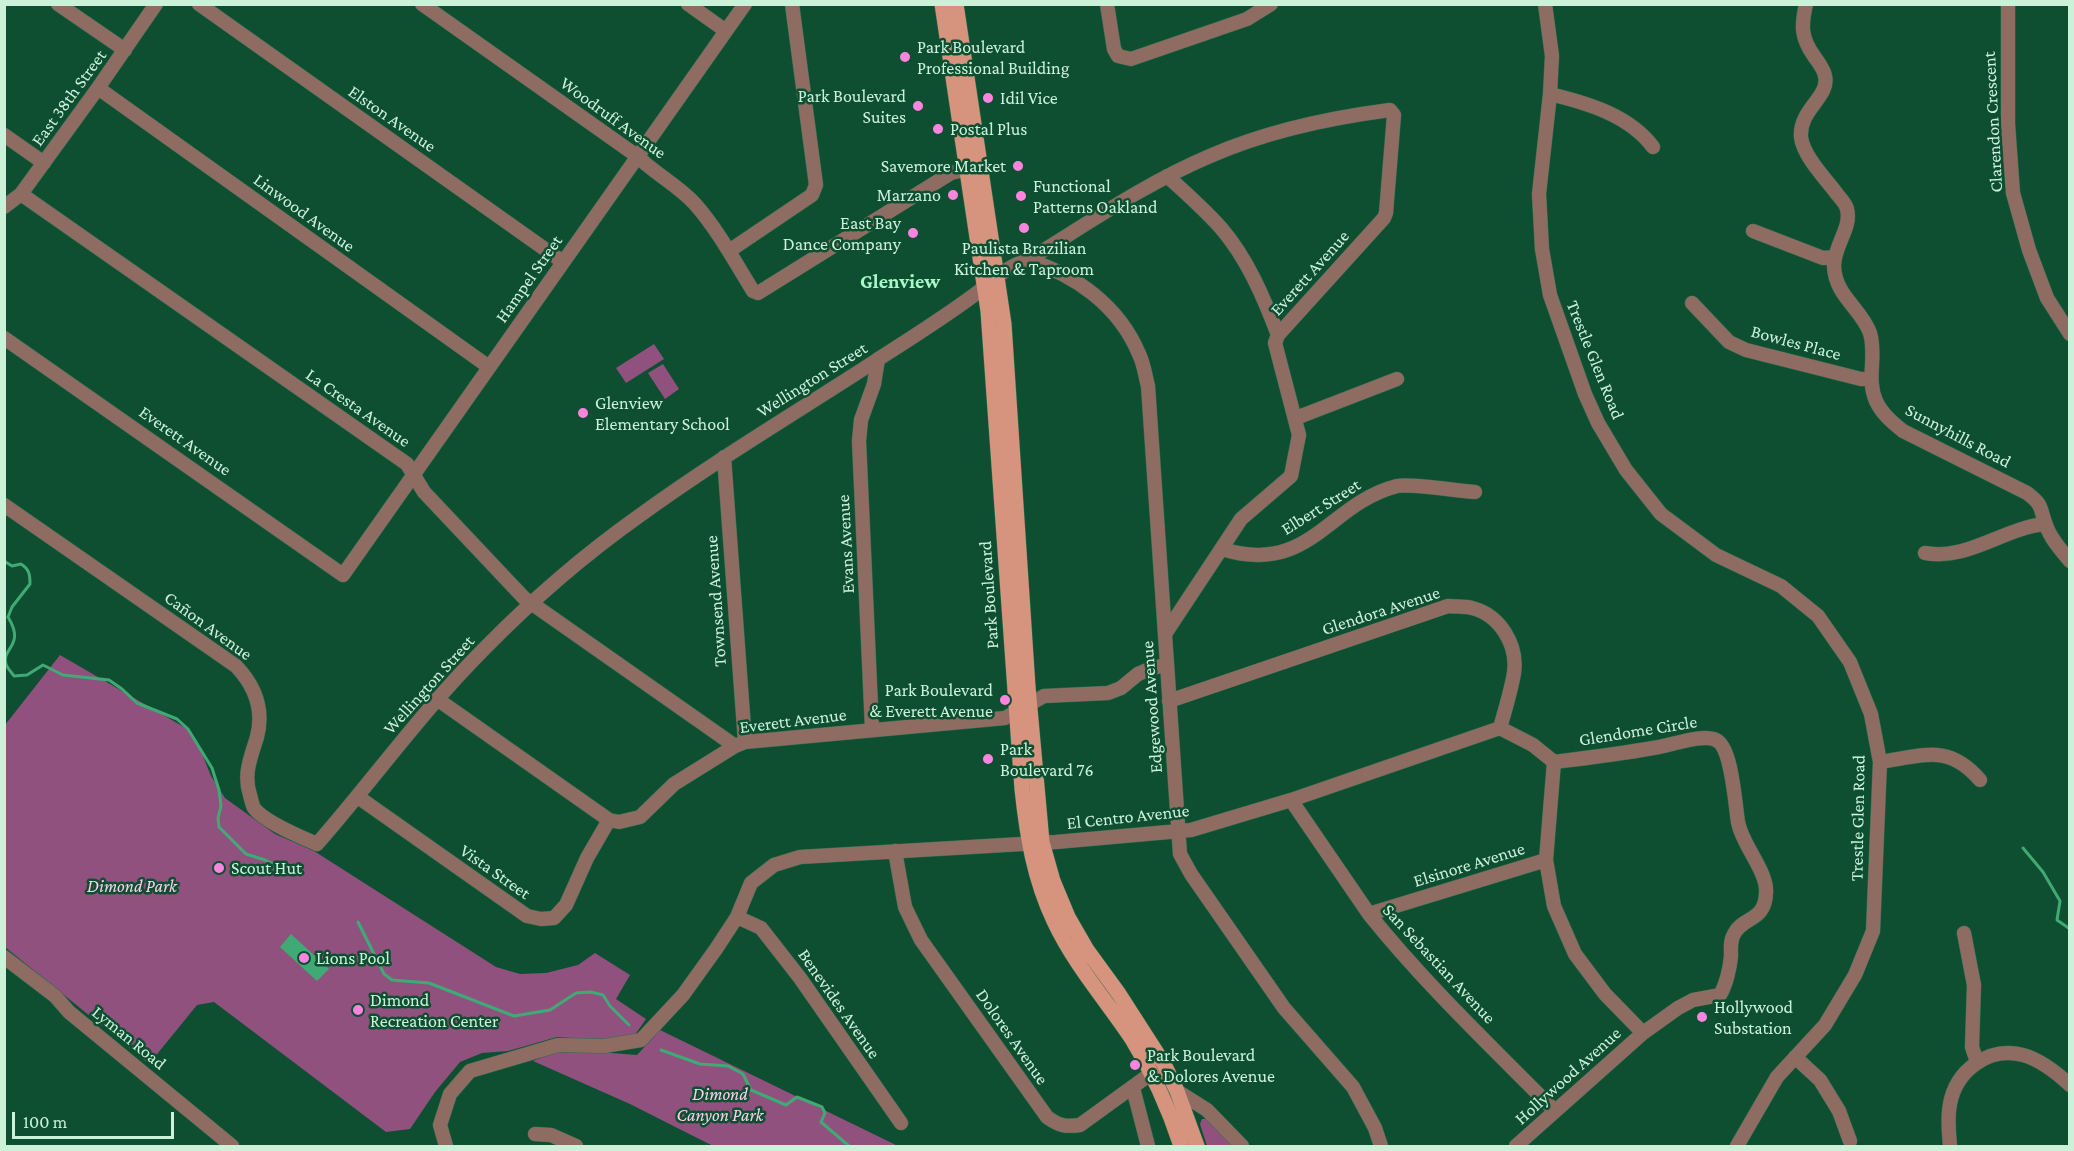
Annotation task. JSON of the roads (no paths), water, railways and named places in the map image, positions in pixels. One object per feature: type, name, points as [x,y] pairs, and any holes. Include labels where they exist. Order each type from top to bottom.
[{"type":"main road","name":"Park Boulevard","points":[[942,4],[998,276],[1008,378],[1023,707]]},
{"type":"main road","name":"Park Boulevard","points":[[956,4],[992,352],[1035,843],[1035,872],[1055,923],[1072,954],[1132,1039],[1177,1091],[1197,1146]]},
{"type":"main road","name":"Park Boulevard","points":[[1158,1069],[1181,1146]]},
{"type":"street","points":[[58,4],[125,50]]},
{"type":"street","name":"East 38th Street","points":[[4,207],[21,194],[156,4]]},
{"type":"street","name":"Elston Avenue","points":[[199,4],[563,262]]},
{"type":"street","name":"Woodruff Avenue","points":[[422,4],[637,156],[676,187],[696,205],[729,251],[753,291],[758,293],[951,173],[974,168]]},
{"type":"street","points":[[688,4],[726,31]]},
{"type":"street","name":"Hampel Street","points":[[343,575],[745,4]]},
{"type":"street","points":[[729,251],[812,195],[816,185],[792,4]]},
{"type":"street","points":[[1108,5],[1114,49],[1118,56],[1131,59],[1247,19],[1271,4]]},
{"type":"street","name":"Trestle Glen Road","points":[[1545,4],[1552,56],[1539,194],[1542,249],[1550,295],[1571,358],[1599,423],[1626,470],[1661,514],[1716,555],[1781,586],[1818,616],[1850,662],[1871,714],[1880,762],[1872,931],[1855,975],[1825,1025],[1778,1077],[1737,1146]]},
{"type":"street","name":"Sunnyhills Road","points":[[1806,4],[1802,19],[1803,36],[1825,74],[1826,81],[1824,90],[1804,117],[1801,140],[1812,161],[1847,207],[1846,229],[1839,241],[1834,268],[1839,288],[1870,333],[1873,347],[1871,379],[1876,401],[1891,421],[1903,431],[2027,493],[2038,501],[2044,512],[2045,524],[2070,561]]},
{"type":"street","name":"Clarendon Crescent","points":[[2008,4],[2008,124],[2013,193],[2029,250],[2047,298],[2070,334]]},
{"type":"street","name":"Linwood Avenue","points":[[98,88],[489,367]]},
{"type":"street","points":[[1550,94],[1577,100],[1604,111],[1645,136],[1653,147]]},
{"type":"street","name":"Wellington Street","points":[[317,844],[437,699],[532,603],[583,559],[638,517],[724,457],[972,297],[1012,264],[1028,260],[1167,176],[1255,138],[1304,124],[1390,110]]},
{"type":"street","name":"Everett Avenue","points":[[1165,634],[1241,519],[1291,476],[1299,435],[1275,343],[1278,335],[1384,218],[1394,115],[1390,110]]},
{"type":"street","points":[[4,135],[44,163]]},
{"type":"street","points":[[1167,176],[1222,230],[1249,270],[1278,335]]},
{"type":"street","name":"La Cresta Avenue","points":[[21,194],[407,464],[424,492],[524,598],[740,744]]},
{"type":"street","points":[[1752,231],[1823,258],[1835,257]]},
{"type":"street","name":"Edgewood Avenue","points":[[1028,260],[1070,277],[1092,292],[1129,333],[1141,356],[1148,386],[1180,854],[1191,874],[1284,1008],[1353,1087],[1375,1128],[1381,1146]]},
{"type":"street","name":"Bowles Place","points":[[1692,303],[1729,342],[1746,350],[1861,379],[1871,379]]},
{"type":"street","name":"Everett Avenue","points":[[4,338],[343,575]]},
{"type":"street","name":"Evans Avenue","points":[[872,729],[859,441],[861,420],[874,384],[878,359]]},
{"type":"street","points":[[1296,418],[1398,379]]},
{"type":"street","name":"Townsend Avenue","points":[[724,457],[740,744]]},
{"type":"street","name":"Elbert Street","points":[[1222,549],[1241,555],[1262,556],[1295,548],[1323,531],[1368,496],[1400,486],[1475,492]]},
{"type":"street","name":"Cañon Avenue","points":[[4,505],[236,666],[244,674],[260,708],[258,734],[248,765],[247,786],[254,808],[281,828],[317,844]]},
{"type":"street","points":[[1925,554],[1940,556],[1956,554],[2029,526],[2045,524]]},
{"type":"street","name":"Glendora Avenue","points":[[1168,701],[1448,606],[1471,607],[1489,615],[1496,621],[1512,645],[1514,670],[1500,728]]},
{"type":"street","name":"Everett Avenue","points":[[609,820],[619,822],[640,817],[674,784],[740,744],[872,729],[1005,718],[1044,696],[1108,693],[1121,688],[1138,674],[1166,665]]},
{"type":"street","points":[[437,699],[609,820]]},
{"type":"street","points":[[1500,728],[1533,745],[1554,762],[1546,860],[1554,906],[1575,954],[1605,994],[1643,1033]]},
{"type":"street","name":"El Centro Avenue","points":[[446,1146],[440,1125],[450,1094],[470,1071],[558,1045],[604,1046],[641,1040],[683,995],[737,916],[751,883],[774,865],[800,857],[1035,843],[1191,830],[1291,800],[1500,728]]},
{"type":"street","name":"Glendome Circle","points":[[1554,762],[1657,748],[1709,738],[1718,740],[1725,748],[1738,826],[1767,891],[1764,906],[1756,917],[1735,931],[1730,943],[1731,957],[1725,987],[1720,995],[1693,1000],[1643,1033]]},
{"type":"street","points":[[1880,762],[1934,754],[1953,757],[1970,767],[1980,780]]},
{"type":"street","name":"Vista Street","points":[[358,797],[527,916],[541,919],[554,918],[566,905],[587,858],[609,820]]},
{"type":"street","name":"San Sebastian Avenue","points":[[1291,800],[1369,914],[1416,971],[1555,1111]]},
{"type":"street","name":"Dolores Avenue","points":[[896,851],[905,907],[921,940],[1047,1117],[1056,1124],[1066,1127],[1080,1125],[1158,1069]]},
{"type":"street","name":"Elsinore Avenue","points":[[1369,914],[1546,860]]},
{"type":"street","name":"Benevides Avenue","points":[[737,916],[761,928],[800,978],[901,1123]]},
{"type":"street","points":[[1964,933],[1974,985],[1972,1047],[1977,1062]]},
{"type":"street","name":"Lyman Road","points":[[4,957],[55,996],[69,1012],[232,1146]]},
{"type":"street","name":"Hollywood Avenue","points":[[1516,1146],[1643,1033]]},
{"type":"street","points":[[1950,1146],[1948,1119],[1950,1102],[1963,1074],[1977,1062],[2003,1053],[2021,1054],[2038,1061],[2070,1085]]},
{"type":"street","points":[[1795,1057],[1820,1080],[1839,1111],[1850,1141]]},
{"type":"street","points":[[1133,1088],[1148,1146]]},
{"type":"street","points":[[1177,1091],[1207,1110],[1242,1146]]},
{"type":"street","points":[[535,1134],[551,1135],[576,1146]]},
{"type":"waterway","points":[[4,561],[12,566],[21,564],[30,577],[30,584],[12,607],[8,617],[15,634],[5,659],[14,676],[27,675],[43,665],[63,675],[109,680],[137,703],[177,719],[188,729],[212,768],[221,806],[218,818],[219,827],[246,854],[287,870]]},
{"type":"waterway","points":[[2023,848],[2043,872],[2060,901],[2057,920],[2070,929]]},
{"type":"waterway","points":[[358,922],[384,974],[392,980],[429,983],[514,1016],[550,1010],[576,993],[591,992],[603,995],[610,1006],[629,1025]]},
{"type":"waterway","points":[[661,1050],[700,1064],[728,1066],[743,1074],[751,1090],[786,1105],[797,1097],[822,1107],[825,1113],[821,1122],[849,1146]]},
{"type":"place","name":"Park Boulevard Professional Building","points":[[905,57]]},
{"type":"place","name":"Idil Vice","points":[[988,98]]},
{"type":"place","name":"Park Boulevard Suites","points":[[918,106]]},
{"type":"place","name":"Postal Plus","points":[[938,129]]},
{"type":"place","name":"Savemore Market","points":[[1018,166]]},
{"type":"place","name":"Marzano","points":[[953,195]]},
{"type":"place","name":"Functional Patterns Oakland","points":[[1021,196]]},
{"type":"place","name":"Paulista Brazilian Kitchen & Taproom","points":[[1024,228]]},
{"type":"place","name":"East Bay Dance Company","points":[[913,233]]},
{"type":"place","name":"Glenview Elementary School","points":[[583,413]]},
{"type":"place","name":"Park Boulevard & Everett Avenue","points":[[1005,700]]},
{"type":"place","name":"Park Boulevard 76","points":[[988,759]]},
{"type":"place","name":"Scout Hut","points":[[219,868]]},
{"type":"place","name":"Lions Pool","points":[[304,958]]},
{"type":"place","name":"Dimond Recreation Center","points":[[358,1010]]},
{"type":"place","name":"Hollywood Substation","points":[[1702,1017]]},
{"type":"place","name":"Park Boulevard & Dolores Avenue","points":[[1135,1065]]},
{"type":"district","name":"Glenview","points":[[900,282]]},
{"type":"park label","name":"Dimond Park","points":[[132,886]]},
{"type":"park label","name":"Dimond Canyon Park","points":[[720,1104]]}]
